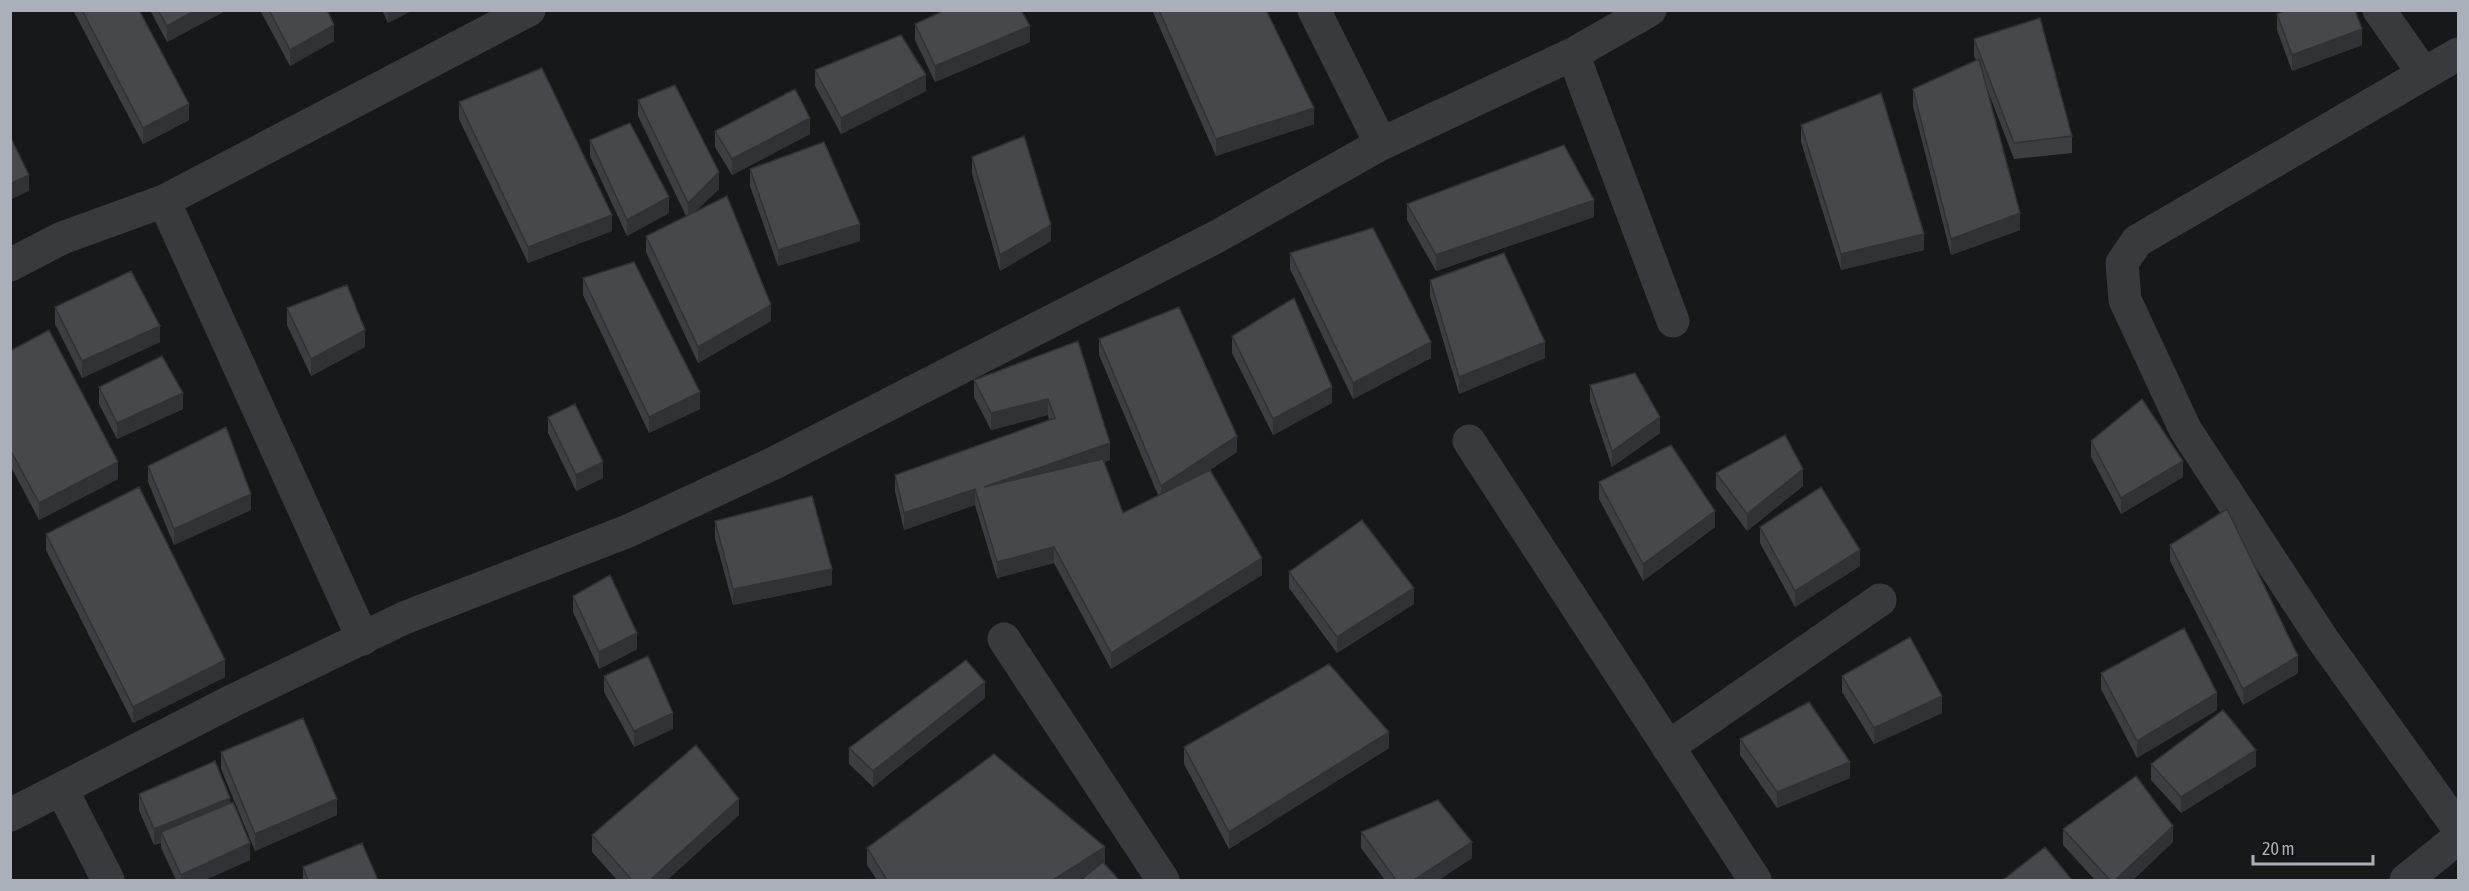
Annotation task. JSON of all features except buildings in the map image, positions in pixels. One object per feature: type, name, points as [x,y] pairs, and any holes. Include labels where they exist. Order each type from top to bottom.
[{"type":"street","points":[[10,265],[62,238],[164,201],[529,10]]},
{"type":"street","points":[[1314,10],[1381,144]]},
{"type":"street","points":[[10,815],[234,700],[404,618],[628,531],[774,463],[1216,237],[1381,144],[1573,54],[1650,10]]},
{"type":"street","points":[[2379,10],[2424,74]]},
{"type":"street","points":[[1573,54],[1673,321]]},
{"type":"street","points":[[2458,54],[2138,242],[2122,263],[2125,300],[2185,429],[2321,637],[2458,828]]},
{"type":"street","points":[[164,201],[363,639]]},
{"type":"street","points":[[1469,441],[1755,880]]},
{"type":"street","points":[[1668,747],[1880,600]]},
{"type":"street","points":[[1004,639],[1163,880]]},
{"type":"street","points":[[62,790],[108,880]]},
{"type":"street","points":[[2406,880],[2458,838]]}]
